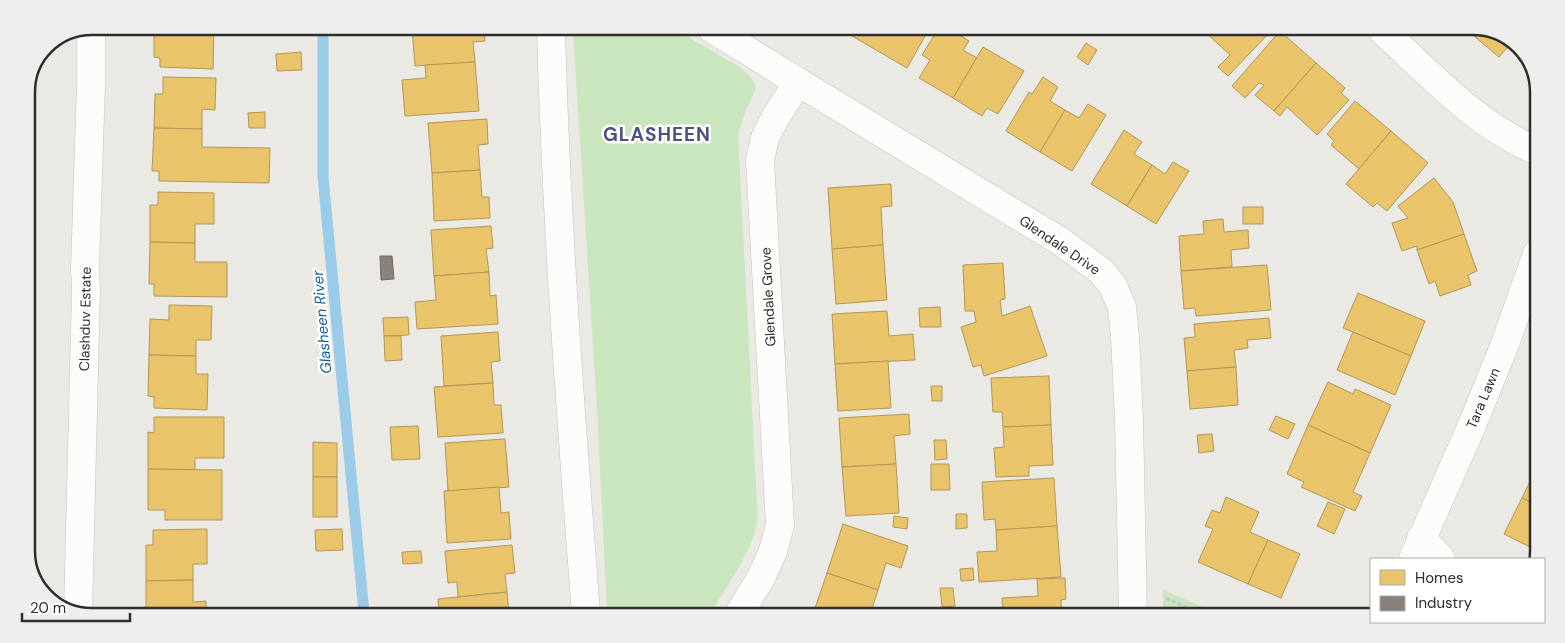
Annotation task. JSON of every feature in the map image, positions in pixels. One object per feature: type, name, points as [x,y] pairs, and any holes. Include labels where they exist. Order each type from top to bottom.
[{"type":"street","name":"Clashduv Estate","points":[[78,606],[86,290],[85,260],[92,84],[91,35]]},
{"type":"street","points":[[551,35],[562,276],[572,441],[586,608]]},
{"type":"street","points":[[722,35],[798,82]]},
{"type":"street","points":[[1387,35],[1473,113],[1519,144],[1530,148]]},
{"type":"street","name":"Glendale Drive","points":[[798,82],[1060,241],[1102,272],[1113,286],[1122,308],[1125,336],[1133,608]]},
{"type":"street","name":"Glendale Grove","points":[[743,608],[761,578],[780,526],[760,160],[765,138],[775,118],[798,82]]},
{"type":"street","name":"Tara Lawn","points":[[1417,549],[1474,423],[1530,274]]},
{"type":"street","points":[[1417,549],[1439,558]]},
{"type":"path","points":[[1133,583],[1189,608]]},
{"type":"green space","points":[[573,35],[685,35],[741,68],[755,84],[756,88],[738,134],[757,522],[746,553],[714,608],[607,608],[597,408]]},
{"type":"green space","points":[[1163,590],[1206,608],[1163,608]]},
{"type":"building: Homes","points":[[154,35],[214,35],[213,69],[160,67],[160,58],[154,57]]},
{"type":"building: Homes","points":[[413,35],[485,35],[485,41],[473,42],[475,62],[415,66]]},
{"type":"building: Homes","points":[[853,35],[926,35],[907,68]]},
{"type":"building: Homes","points":[[934,35],[960,35],[969,41],[963,50],[977,58],[953,98],[919,78],[930,60],[922,55]]},
{"type":"building: Homes","points":[[1208,35],[1267,35],[1228,76],[1218,67],[1230,55]]},
{"type":"building: Homes","points":[[1277,35],[1284,35],[1316,63],[1274,111],[1255,95],[1264,85],[1259,83],[1245,98],[1232,86]]},
{"type":"building: Homes","points":[[1473,35],[1491,38],[1508,47],[1499,57]]},
{"type":"building: Homes","points":[[1086,43],[1097,50],[1088,65],[1077,57]]},
{"type":"building: Homes","points":[[983,47],[1024,71],[998,114],[987,108],[982,116],[953,98]]},
{"type":"building: Homes","points":[[301,52],[302,70],[277,71],[276,54]]},
{"type":"building: Homes","points":[[475,62],[479,111],[405,116],[402,80],[426,78],[425,65]]},
{"type":"building: Homes","points":[[1316,63],[1345,88],[1341,93],[1349,100],[1317,135],[1287,107],[1280,116],[1274,111]]},
{"type":"building: Homes","points":[[163,77],[216,78],[215,110],[202,109],[202,129],[154,128],[155,94],[163,94]]},
{"type":"building: Homes","points":[[1043,77],[1058,87],[1050,101],[1065,110],[1040,152],[1006,131],[1029,92],[1032,94]]},
{"type":"building: Homes","points":[[1355,101],[1391,131],[1359,169],[1331,145],[1334,141],[1327,134]]},
{"type":"building: Homes","points":[[1088,104],[1106,115],[1072,171],[1040,152],[1065,110],[1079,118]]},
{"type":"building: Homes","points":[[265,112],[265,128],[249,128],[248,113]]},
{"type":"building: Homes","points":[[487,119],[488,144],[478,145],[480,170],[432,173],[428,123]]},
{"type":"building: Homes","points":[[154,128],[202,129],[202,147],[270,148],[269,183],[159,181],[159,171],[152,171]]},
{"type":"building: Homes","points":[[1124,130],[1142,142],[1134,154],[1152,165],[1127,206],[1091,184]]},
{"type":"building: Homes","points":[[1391,131],[1428,163],[1387,211],[1377,203],[1373,207],[1346,184]]},
{"type":"building: Homes","points":[[1173,162],[1189,171],[1156,224],[1127,206],[1152,165],[1165,174]]},
{"type":"building: Homes","points":[[480,170],[482,197],[489,197],[490,218],[434,221],[432,173]]},
{"type":"building: Homes","points":[[1434,178],[1453,202],[1464,234],[1417,250],[1417,246],[1402,251],[1392,223],[1408,218],[1398,206]]},
{"type":"building: Homes","points":[[891,184],[892,206],[881,207],[883,245],[832,249],[828,188]]},
{"type":"building: Homes","points":[[158,192],[214,193],[214,224],[195,224],[195,243],[150,242],[150,205],[158,205]]},
{"type":"building: Homes","points":[[1243,207],[1263,207],[1263,224],[1243,224]]},
{"type":"building: Homes","points":[[1223,219],[1224,232],[1248,230],[1249,248],[1231,250],[1232,267],[1181,271],[1179,236],[1204,234],[1203,221]]},
{"type":"building: Homes","points":[[491,226],[493,248],[486,249],[489,272],[434,276],[431,230]]},
{"type":"building: Homes","points":[[1464,234],[1477,271],[1468,275],[1471,285],[1440,296],[1435,281],[1429,284],[1417,250]]},
{"type":"building: Homes","points":[[150,242],[195,243],[195,262],[227,262],[227,297],[154,296],[154,284],[149,284]]},
{"type":"building: Homes","points":[[883,245],[887,300],[836,304],[832,249]]},
{"type":"building: Homes","points":[[1003,263],[1005,299],[1000,300],[1002,316],[1030,306],[1047,356],[984,376],[981,365],[973,367],[961,327],[976,322],[974,311],[965,311],[963,265]]},
{"type":"building: Homes","points":[[1267,265],[1271,310],[1196,316],[1195,308],[1184,309],[1181,271]]},
{"type":"building: Homes","points":[[489,272],[490,296],[496,295],[498,324],[417,329],[415,302],[436,300],[434,276]]},
{"type":"building: Homes","points":[[1358,293],[1425,321],[1411,356],[1343,328]]},
{"type":"building: Homes","points":[[169,305],[212,306],[211,340],[196,340],[196,356],[149,355],[150,319],[169,320]]},
{"type":"building: Homes","points":[[940,307],[941,327],[920,327],[919,308]]},
{"type":"building: Homes","points":[[887,311],[889,336],[913,334],[915,360],[835,364],[832,314]]},
{"type":"building: Homes","points":[[408,317],[409,335],[384,336],[383,318]]},
{"type":"building: Homes","points":[[1269,318],[1271,338],[1247,340],[1248,348],[1234,350],[1236,367],[1187,371],[1184,338],[1195,337],[1194,324]]},
{"type":"building: Homes","points":[[498,332],[500,361],[491,362],[493,383],[444,386],[441,336]]},
{"type":"building: Homes","points":[[1353,332],[1411,356],[1395,395],[1337,370]]},
{"type":"building: Homes","points":[[384,336],[401,336],[402,360],[385,361]]},
{"type":"building: Homes","points":[[149,355],[196,356],[196,374],[208,374],[207,410],[154,408],[154,397],[148,396]]},
{"type":"building: Homes","points":[[888,361],[891,408],[838,411],[835,364]]},
{"type":"building: Homes","points":[[1236,367],[1238,405],[1190,409],[1187,371]]},
{"type":"building: Homes","points":[[1049,376],[1051,425],[1003,427],[1002,412],[993,412],[991,378]]},
{"type":"building: Homes","points":[[1328,382],[1353,394],[1355,389],[1391,405],[1370,453],[1308,425]]},
{"type":"building: Homes","points":[[493,383],[494,405],[501,405],[503,433],[438,437],[434,387]]},
{"type":"building: Homes","points":[[931,386],[942,386],[942,401],[932,401]]},
{"type":"building: Homes","points":[[909,414],[910,434],[894,436],[896,464],[842,467],[839,418]]},
{"type":"building: Homes","points":[[1276,416],[1295,424],[1288,439],[1269,430]]},
{"type":"building: Homes","points":[[154,417],[224,417],[224,458],[195,458],[195,470],[148,469],[148,432],[154,433]]},
{"type":"building: Homes","points":[[1051,425],[1053,465],[1029,466],[1029,476],[996,477],[994,448],[1004,447],[1003,427]]},
{"type":"building: Homes","points":[[1308,425],[1370,453],[1353,492],[1362,496],[1355,511],[1301,487],[1304,482],[1287,474]]},
{"type":"building: Homes","points":[[418,426],[420,459],[392,460],[390,427]]},
{"type":"building: Homes","points":[[1212,434],[1214,451],[1199,453],[1197,435]]},
{"type":"building: Homes","points":[[505,439],[509,487],[448,491],[445,443]]},
{"type":"building: Homes","points":[[934,440],[946,440],[947,459],[935,460]]},
{"type":"building: Homes","points":[[313,442],[337,443],[337,477],[313,477]]},
{"type":"building: Homes","points":[[896,464],[899,513],[846,516],[842,467]]},
{"type":"building: Homes","points":[[931,464],[949,464],[950,490],[931,490]]},
{"type":"building: Homes","points":[[148,469],[222,470],[222,520],[165,520],[165,510],[148,510]]},
{"type":"building: Homes","points":[[313,477],[337,477],[337,517],[313,517]]},
{"type":"building: Homes","points":[[1054,478],[1057,526],[996,530],[995,519],[984,520],[982,482]]},
{"type":"building: Homes","points":[[1530,481],[1530,502],[1522,498]]},
{"type":"building: Homes","points":[[499,487],[501,513],[509,512],[511,539],[447,543],[444,491]]},
{"type":"building: Homes","points":[[1226,497],[1259,512],[1250,532],[1268,540],[1248,584],[1198,562],[1213,529],[1205,526],[1212,510],[1220,513]]},
{"type":"building: Homes","points":[[1522,498],[1530,502],[1530,547],[1504,534]]},
{"type":"building: Homes","points":[[1328,502],[1345,509],[1334,534],[1317,526]]},
{"type":"building: Homes","points":[[956,514],[967,514],[967,528],[956,529]]},
{"type":"building: Homes","points":[[894,516],[908,518],[907,529],[893,527]]},
{"type":"building: Homes","points":[[843,524],[908,546],[901,568],[886,563],[878,590],[827,573]]},
{"type":"building: Homes","points":[[1057,526],[1061,577],[979,582],[977,552],[997,551],[996,530]]},
{"type":"building: Homes","points":[[207,529],[207,564],[193,564],[193,580],[146,581],[146,545],[153,545],[153,530]]},
{"type":"building: Homes","points":[[342,529],[343,550],[316,551],[315,530]]},
{"type":"building: Homes","points":[[1268,540],[1300,554],[1281,598],[1248,584]]},
{"type":"building: Homes","points":[[512,545],[515,573],[505,574],[507,592],[458,597],[457,582],[448,583],[445,551]]},
{"type":"building: Homes","points":[[421,551],[422,563],[403,564],[402,552]]},
{"type":"building: Homes","points":[[973,568],[974,580],[961,581],[960,569]]},
{"type":"building: Homes","points":[[827,573],[878,590],[872,608],[815,608]]},
{"type":"building: Homes","points":[[1065,578],[1066,599],[1061,600],[1062,608],[1003,608],[1002,598],[1038,596],[1037,579]]},
{"type":"building: Homes","points":[[193,580],[193,602],[206,601],[206,608],[146,608],[146,581]]},
{"type":"building: Homes","points":[[940,588],[953,588],[955,606],[942,607]]},
{"type":"building: Homes","points":[[507,592],[509,608],[439,608],[438,599]]},
{"type":"building: Industry","points":[[380,256],[392,256],[394,279],[381,280]]},
{"type":"waterway","name":"Glasheen River","points":[[323,35],[323,177],[364,608]]},
{"type":"district","name":"GLASHEEN","points":[[657,134]]}]
